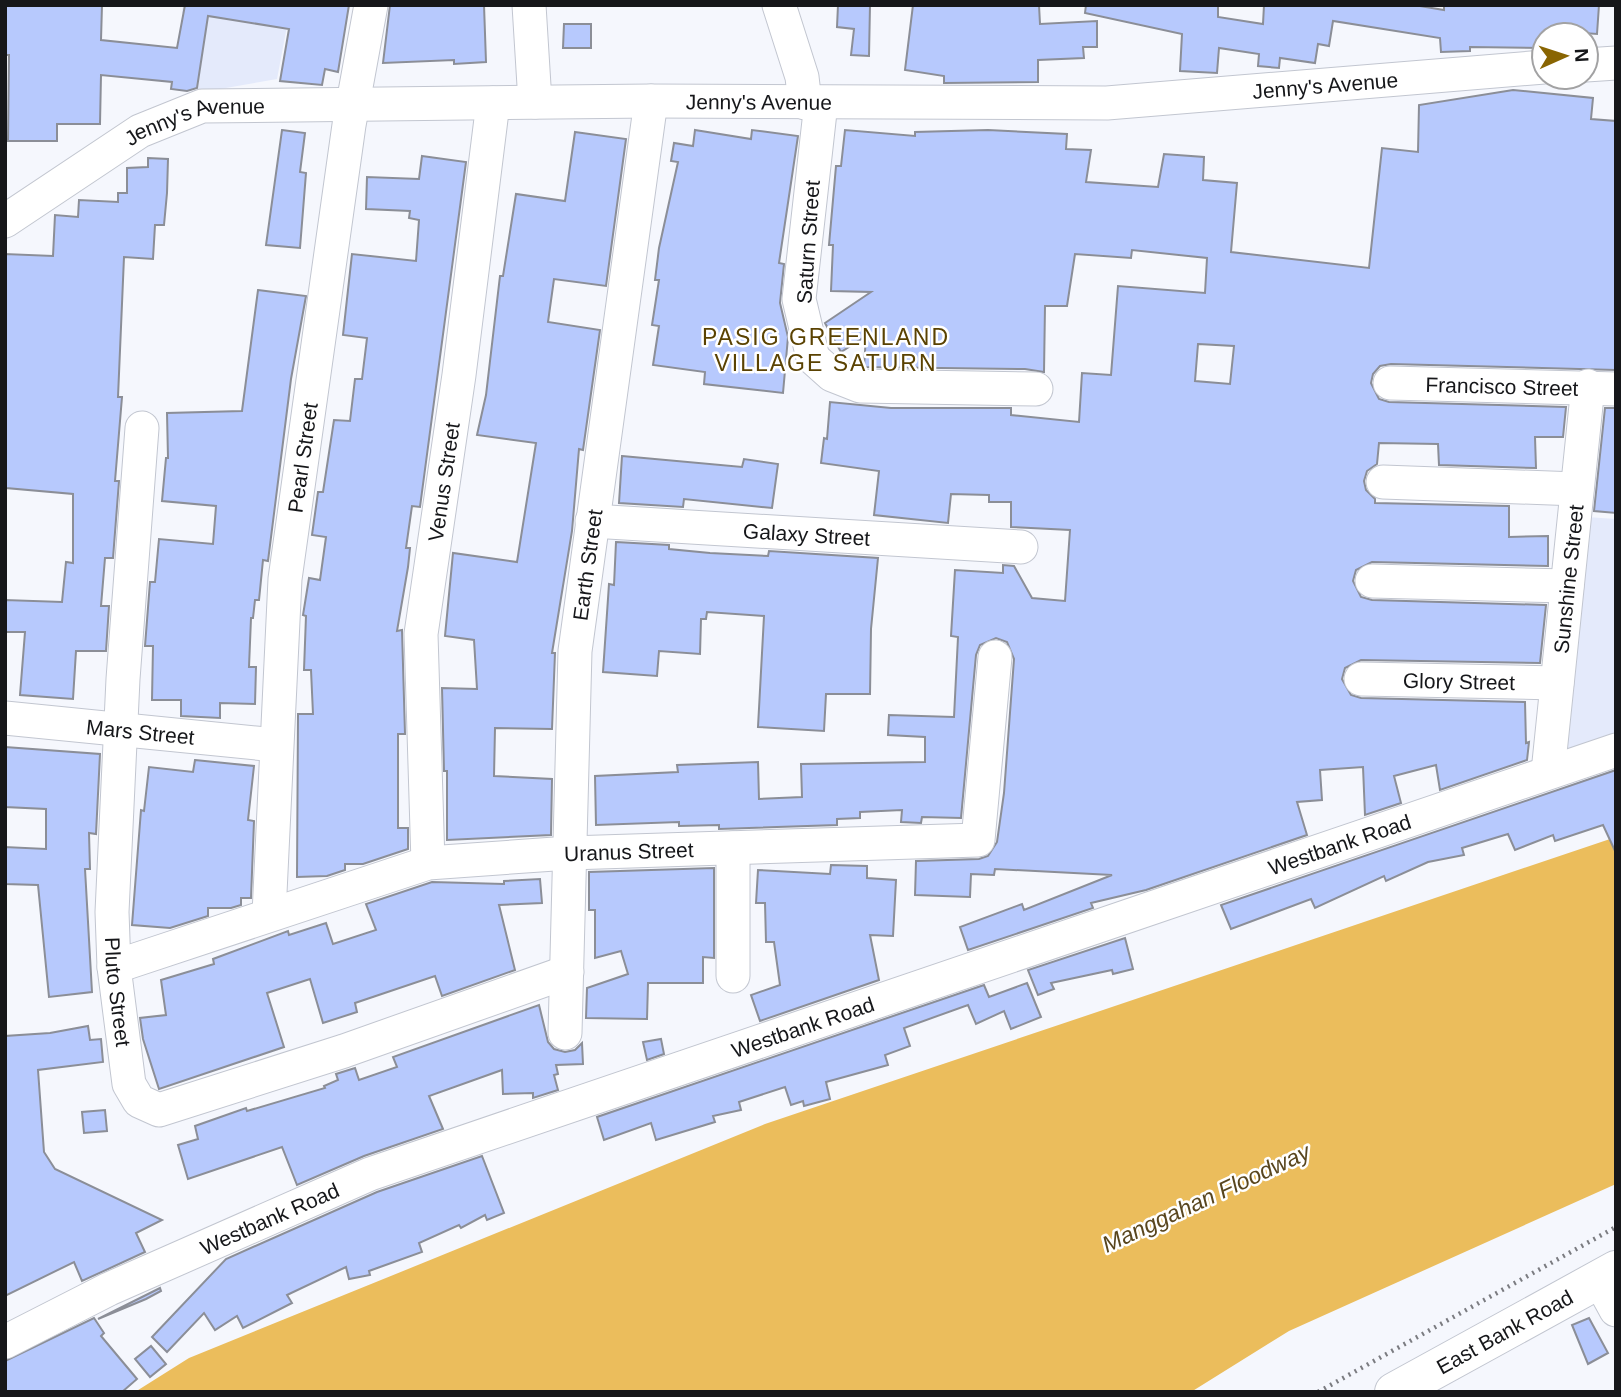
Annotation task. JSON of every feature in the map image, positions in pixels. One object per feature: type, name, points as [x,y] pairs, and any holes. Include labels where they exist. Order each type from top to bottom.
[{"type":"main road","name":"East Bank Road","points":[[1394,1392],[1610,1286]]},
{"type":"street","name":"Pearl Street","points":[[269,914],[285,579],[353,102],[371,5]]},
{"type":"street","points":[[529,5],[535,102]]},
{"type":"street","name":"Saturn Street","points":[[779,5],[802,78],[813,103],[799,299],[813,358],[831,375],[860,386],[1036,389]]},
{"type":"street","name":"Jenny's Avenue","points":[[5,220],[140,131],[202,106],[353,102],[813,103],[1109,92],[1530,68]]},
{"type":"street","name":"Earth Street","points":[[565,1032],[575,651],[651,101]]},
{"type":"street","name":"Venus Street","points":[[428,863],[421,634],[463,348],[493,103]]},
{"type":"street","name":"Francisco Street","points":[[1390,383],[1602,387]]},
{"type":"street","name":"Sunshine Street","points":[[1548,772],[1577,489],[1602,387]]},
{"type":"street","name":"Pluto Street","points":[[142,428],[123,679],[123,728],[112,912],[114,967],[129,1084],[139,1101],[159,1110],[344,1051],[567,972]]},
{"type":"street","points":[[1383,482],[1577,489]]},
{"type":"street","name":"Galaxy Street","points":[[592,521],[1021,547]]},
{"type":"street","points":[[1372,581],[1567,586]]},
{"type":"street","name":"Uranus Street","points":[[114,967],[428,863],[569,853],[978,840],[995,657]]},
{"type":"street","name":"Glory Street","points":[[1361,679],[1557,683]]},
{"type":"street","name":"Mars Street","points":[[5,718],[276,745]]},
{"type":"street","name":"Westbank Road","points":[[5,1342],[109,1289],[370,1174],[1616,750]]},
{"type":"street","points":[[733,848],[733,976]]},
{"type":"path","points":[[1318,1392],[1616,1227]]},
{"type":"shaded area","points":[[183,5],[291,5],[277,79],[197,93],[208,18],[182,13]]},
{"type":"shaded area","points":[[1586,517],[1616,519],[1616,736],[1566,752]]},
{"type":"water","name":"Manggahan Floodway","points":[[1616,837],[1616,1184],[1289,1331],[1191,1392],[135,1392],[189,1358],[765,1124]]},
{"type":"building","points":[[5,5],[102,5],[101,40],[177,48],[185,5],[349,5],[338,72],[325,69],[322,85],[280,81],[289,29],[208,16],[197,88],[187,91],[171,89],[172,82],[101,75],[100,124],[57,124],[57,141],[8,141],[9,55],[5,55]]},
{"type":"building","points":[[390,5],[484,5],[486,62],[454,64],[454,60],[383,63]]},
{"type":"building","points":[[838,5],[870,5],[869,56],[851,55],[854,29],[837,27]]},
{"type":"building","points":[[913,5],[1039,5],[1040,24],[1097,21],[1097,47],[1083,47],[1084,58],[1038,60],[1038,82],[944,83],[944,76],[905,70]]},
{"type":"building","points":[[1086,5],[1218,5],[1218,17],[1263,24],[1264,5],[1414,5],[1444,10],[1444,5],[1599,5],[1598,21],[1530,21],[1530,48],[1470,47],[1470,51],[1441,52],[1440,38],[1333,21],[1329,46],[1318,44],[1315,63],[1280,58],[1279,68],[1258,66],[1259,54],[1219,48],[1217,73],[1180,71],[1182,34],[1085,13]]},
{"type":"building","points":[[564,24],[591,24],[591,48],[563,48]]},
{"type":"building","points":[[1513,90],[1593,98],[1591,119],[1616,121],[1616,370],[1391,364],[1380,366],[1373,374],[1371,383],[1379,399],[1389,402],[1566,407],[1563,437],[1535,437],[1536,468],[1439,465],[1438,444],[1379,443],[1377,464],[1367,471],[1364,481],[1366,490],[1375,499],[1375,503],[1509,506],[1509,537],[1548,536],[1548,566],[1372,562],[1356,570],[1353,581],[1361,597],[1372,600],[1546,605],[1540,663],[1361,660],[1345,668],[1342,679],[1351,695],[1361,698],[1525,702],[1526,743],[1529,742],[1527,760],[1440,790],[1436,765],[1394,776],[1401,803],[1365,815],[1363,767],[1320,770],[1322,800],[1297,802],[1307,835],[1146,890],[1091,903],[1093,908],[968,950],[960,927],[1022,904],[1024,910],[1112,875],[995,869],[994,875],[971,874],[970,897],[915,895],[916,861],[979,859],[988,856],[997,842],[1004,793],[1014,659],[1007,642],[996,638],[980,645],[976,655],[961,818],[922,817],[921,823],[901,822],[902,810],[860,812],[860,818],[837,819],[837,825],[719,829],[719,825],[679,826],[679,822],[596,825],[595,776],[678,772],[677,765],[758,762],[759,799],[802,797],[801,764],[925,762],[925,737],[888,735],[889,715],[954,717],[958,637],[951,636],[955,570],[1003,573],[1003,565],[1014,566],[1032,598],[1065,601],[1070,530],[1011,527],[1011,502],[989,502],[989,495],[951,494],[948,523],[874,515],[879,471],[821,463],[824,438],[827,439],[830,402],[891,408],[1011,408],[1011,415],[1079,422],[1082,373],[1111,375],[1118,286],[1205,293],[1207,258],[1132,250],[1131,258],[1075,254],[1067,306],[1045,306],[1044,372],[1025,369],[864,367],[866,336],[841,352],[825,323],[871,292],[831,291],[833,245],[829,245],[836,166],[841,166],[845,130],[915,136],[915,132],[988,130],[1067,134],[1066,149],[1091,150],[1086,182],[1158,187],[1164,154],[1204,157],[1203,180],[1237,183],[1231,252],[1369,268],[1382,148],[1418,152],[1419,105]],"holes":[[[1198,344],[1234,346],[1230,384],[1195,381]]]},
{"type":"building","points":[[282,130],[305,133],[300,172],[306,173],[300,248],[266,245]]},
{"type":"building","points":[[695,130],[751,139],[752,130],[798,136],[779,263],[784,264],[780,303],[788,337],[783,393],[704,384],[705,372],[653,365],[659,326],[652,325],[659,280],[655,280],[659,248],[678,162],[671,161],[674,143],[693,146]]},
{"type":"building","points":[[575,132],[626,139],[606,286],[554,279],[548,322],[600,330],[583,450],[579,449],[572,531],[552,653],[555,653],[552,729],[495,728],[494,776],[552,779],[551,835],[447,840],[447,771],[444,771],[442,688],[477,689],[474,640],[445,636],[453,553],[517,562],[536,443],[477,435],[486,395],[500,276],[503,276],[516,194],[565,201]]},
{"type":"building","points":[[422,156],[466,162],[420,507],[412,506],[406,548],[410,548],[408,567],[397,631],[402,630],[405,734],[398,734],[398,828],[408,828],[408,849],[363,864],[345,864],[345,870],[327,876],[297,877],[298,714],[313,714],[311,670],[304,670],[306,616],[303,615],[309,578],[320,580],[326,537],[312,535],[318,492],[323,492],[334,420],[350,421],[355,379],[362,379],[367,338],[343,335],[352,254],[416,261],[419,220],[409,218],[410,211],[366,209],[367,177],[419,179]]},
{"type":"building","points":[[148,158],[168,159],[167,193],[164,225],[155,225],[153,259],[124,257],[118,397],[122,397],[115,481],[119,481],[113,558],[105,558],[101,606],[109,606],[106,651],[76,651],[73,699],[20,695],[25,632],[5,632],[5,600],[62,602],[66,562],[73,563],[73,494],[6,488],[5,254],[53,256],[55,215],[78,217],[79,200],[118,202],[118,193],[127,193],[127,168],[148,167]]},
{"type":"building","points":[[258,290],[306,296],[291,379],[268,561],[263,560],[259,600],[255,600],[251,618],[249,667],[256,667],[255,704],[220,703],[220,718],[181,716],[181,700],[152,700],[153,646],[145,646],[150,582],[155,582],[159,539],[213,544],[216,506],[162,501],[168,458],[167,413],[242,411]]},
{"type":"building","points":[[1605,408],[1616,408],[1616,513],[1594,511]]},
{"type":"building","points":[[622,456],[742,467],[744,459],[778,464],[772,508],[684,499],[683,507],[619,503]]},
{"type":"building","points":[[616,542],[669,545],[669,549],[710,553],[768,556],[769,551],[878,558],[871,629],[870,694],[826,694],[824,731],[758,727],[764,616],[707,612],[706,619],[701,619],[700,654],[659,651],[657,676],[603,672],[609,584],[614,585]]},
{"type":"building","points":[[5,747],[100,754],[96,834],[89,833],[90,869],[85,869],[92,992],[49,997],[38,885],[5,884],[5,847],[46,849],[46,809],[5,807]]},
{"type":"building","points":[[195,760],[254,766],[248,820],[254,821],[251,898],[241,898],[241,905],[231,908],[208,908],[208,916],[170,928],[132,925],[141,810],[144,811],[149,767],[193,772]]},
{"type":"building","points":[[1616,770],[1616,853],[1603,825],[1555,841],[1553,835],[1515,850],[1508,834],[1462,848],[1464,855],[1428,862],[1386,881],[1384,876],[1315,908],[1311,899],[1231,929],[1221,905]]},
{"type":"building","points":[[831,865],[867,866],[867,878],[896,880],[893,936],[870,935],[879,980],[760,1021],[751,995],[780,985],[774,942],[766,942],[765,903],[756,903],[758,870],[830,874]]},
{"type":"building","points":[[714,868],[714,958],[703,957],[703,983],[648,983],[647,1019],[586,1018],[587,988],[628,974],[621,951],[595,958],[595,910],[589,910],[589,872]]},
{"type":"building","points":[[540,879],[542,903],[499,905],[515,970],[442,996],[435,976],[355,1003],[357,1012],[323,1023],[310,979],[267,993],[284,1047],[159,1089],[143,1039],[140,1018],[166,1015],[161,980],[214,964],[213,959],[288,931],[289,935],[326,923],[333,944],[376,930],[366,904],[432,882],[504,884],[504,881]]},
{"type":"building","points":[[1125,938],[1133,969],[1113,974],[1112,970],[1051,983],[1054,989],[1038,995],[1028,970]]},
{"type":"building","points":[[1027,983],[1041,1017],[1011,1029],[1004,1011],[976,1024],[968,1005],[904,1028],[910,1046],[885,1055],[888,1065],[826,1082],[830,1099],[804,1106],[803,1101],[791,1105],[785,1087],[739,1102],[741,1110],[713,1116],[715,1122],[656,1140],[651,1123],[604,1140],[597,1117],[984,985],[989,997]]},
{"type":"building","points":[[539,1005],[548,1042],[554,1049],[565,1052],[575,1050],[582,1043],[583,1064],[556,1065],[558,1074],[554,1075],[558,1090],[533,1098],[533,1093],[503,1094],[502,1070],[429,1096],[443,1129],[364,1156],[297,1185],[282,1147],[188,1179],[178,1145],[198,1139],[195,1126],[246,1108],[247,1111],[325,1088],[324,1086],[338,1080],[336,1074],[355,1068],[359,1080],[397,1067],[393,1057]]},
{"type":"building","points":[[88,1026],[90,1040],[101,1039],[103,1062],[38,1070],[44,1152],[55,1169],[162,1220],[136,1233],[145,1252],[82,1281],[74,1262],[5,1296],[5,1036],[50,1033]]},
{"type":"building","points":[[661,1039],[664,1054],[647,1060],[643,1042]]},
{"type":"building","points":[[105,1110],[107,1131],[84,1133],[82,1112]]},
{"type":"building","points":[[482,1156],[504,1213],[487,1220],[485,1215],[461,1228],[459,1225],[419,1243],[422,1252],[369,1271],[370,1275],[349,1279],[346,1267],[287,1295],[292,1303],[243,1328],[237,1316],[215,1330],[204,1313],[167,1352],[152,1337],[226,1259],[377,1192]]},
{"type":"building","points":[[160,1288],[161,1291],[146,1299],[98,1319]]},
{"type":"building","points":[[94,1318],[104,1333],[101,1336],[137,1379],[122,1392],[5,1392],[5,1361]]},
{"type":"building","points":[[1589,1318],[1608,1353],[1588,1364],[1572,1325]]},
{"type":"building","points":[[151,1346],[166,1364],[150,1377],[135,1359]]},
{"type":"district","name":"PASIG GREENLAND VILLAGE SATURN","points":[[826,350]]}]
